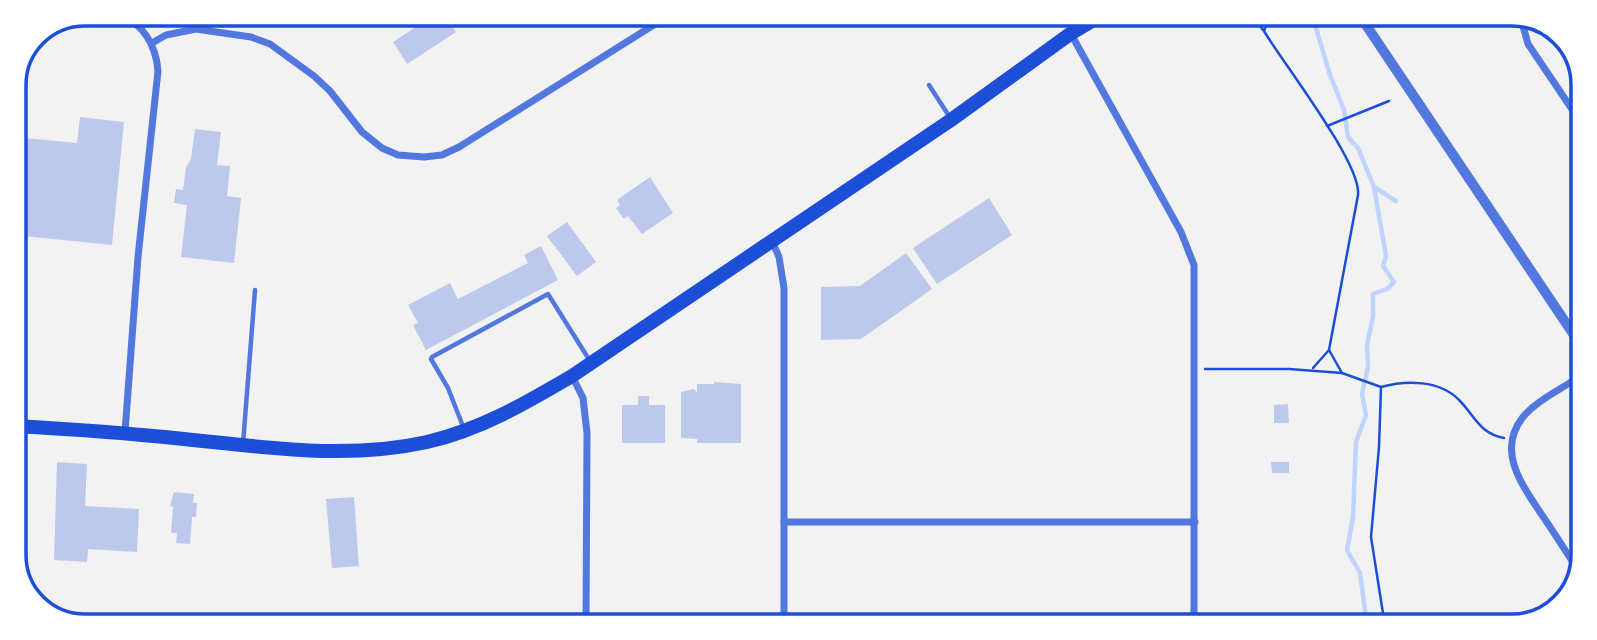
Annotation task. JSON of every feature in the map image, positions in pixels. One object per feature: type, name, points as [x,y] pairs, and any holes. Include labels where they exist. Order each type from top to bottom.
[{"type":"main road","points":[[26,427],[125,432],[320,452],[369,451],[427,442],[464,430],[512,411],[572,376],[951,120],[1084,26]]},
{"type":"street","points":[[125,432],[138,257],[158,85],[157,57],[152,43],[137,26]]},
{"type":"street","points":[[152,43],[166,35],[197,29],[233,33],[270,44],[321,82],[362,132],[382,148],[398,155],[424,157],[442,155],[459,147],[652,26]]},
{"type":"street","points":[[1367,26],[1571,331]]},
{"type":"street","points":[[1523,28],[1528,44],[1571,108]]},
{"type":"street","points":[[1070,34],[1191,254],[1195,276],[1194,614]]},
{"type":"street","points":[[771,240],[779,257],[784,288],[784,614]]},
{"type":"street","points":[[572,376],[583,398],[587,433],[586,614]]},
{"type":"street","points":[[1571,382],[1528,412],[1518,424],[1511,456],[1518,479],[1571,559]]},
{"type":"street","points":[[784,522],[1195,522]]},
{"type":"lane","points":[[929,85],[951,120]]},
{"type":"lane","points":[[243,445],[255,290]]},
{"type":"lane","points":[[464,430],[451,395],[432,357],[548,294],[591,363]]},
{"type":"path","points":[[1260,26],[1327,125],[1350,164],[1359,186],[1329,350],[1312,370]]},
{"type":"path","points":[[1264,31],[1266,26]]},
{"type":"path","points":[[1327,125],[1389,101]]},
{"type":"path","points":[[1329,350],[1342,373]]},
{"type":"path","points":[[1195,370],[1312,370],[1342,373],[1381,387],[1402,382],[1443,389],[1458,399],[1488,433],[1513,440]]},
{"type":"path","points":[[1381,387],[1371,537],[1383,614]]},
{"type":"building","points":[[417,26],[452,26],[456,32],[407,64],[393,42]]},
{"type":"building","points":[[80,117],[124,122],[112,245],[26,236],[26,138],[77,143]]},
{"type":"building","points":[[195,129],[221,132],[217,165],[230,166],[227,196],[241,198],[234,263],[181,257],[187,205],[174,203],[176,189],[183,190]]},
{"type":"building","points":[[650,177],[673,213],[642,234],[628,216],[624,219],[616,208],[620,205],[617,200]]},
{"type":"building","points":[[989,198],[1012,235],[937,284],[913,248]]},
{"type":"building","points":[[567,222],[596,262],[577,276],[547,236]]},
{"type":"building","points":[[541,246],[558,280],[426,350],[413,325],[418,323],[408,305],[450,283],[458,299],[528,263],[524,255]]},
{"type":"building","points":[[906,253],[932,289],[861,339],[821,340],[821,287],[860,286]]},
{"type":"building","points":[[697,384],[741,384],[741,443],[697,443],[697,439],[681,438],[681,392],[694,389],[697,392]]},
{"type":"building","points":[[638,396],[649,396],[649,405],[665,405],[665,443],[622,443],[622,405],[638,405]]},
{"type":"building","points":[[1288,404],[1289,423],[1274,423],[1274,405]]},
{"type":"building","points":[[57,462],[87,464],[85,506],[139,509],[137,552],[88,549],[87,562],[54,560]]},
{"type":"building","points":[[1271,462],[1289,462],[1289,473],[1272,473]]},
{"type":"building","points":[[174,492],[194,494],[193,503],[197,503],[196,517],[192,517],[190,544],[176,543],[177,533],[171,533],[173,507],[170,506]]},
{"type":"building","points":[[354,497],[359,566],[332,568],[326,499]]},
{"type":"waterway","points":[[1315,26],[1344,110],[1348,137],[1358,148],[1374,187],[1386,256],[1383,266],[1394,282],[1387,289],[1373,294],[1373,317],[1367,345],[1368,367],[1362,394],[1366,415],[1356,442],[1353,517],[1347,550],[1360,573],[1366,614]]},
{"type":"waterway","points":[[1374,187],[1396,201]]}]
